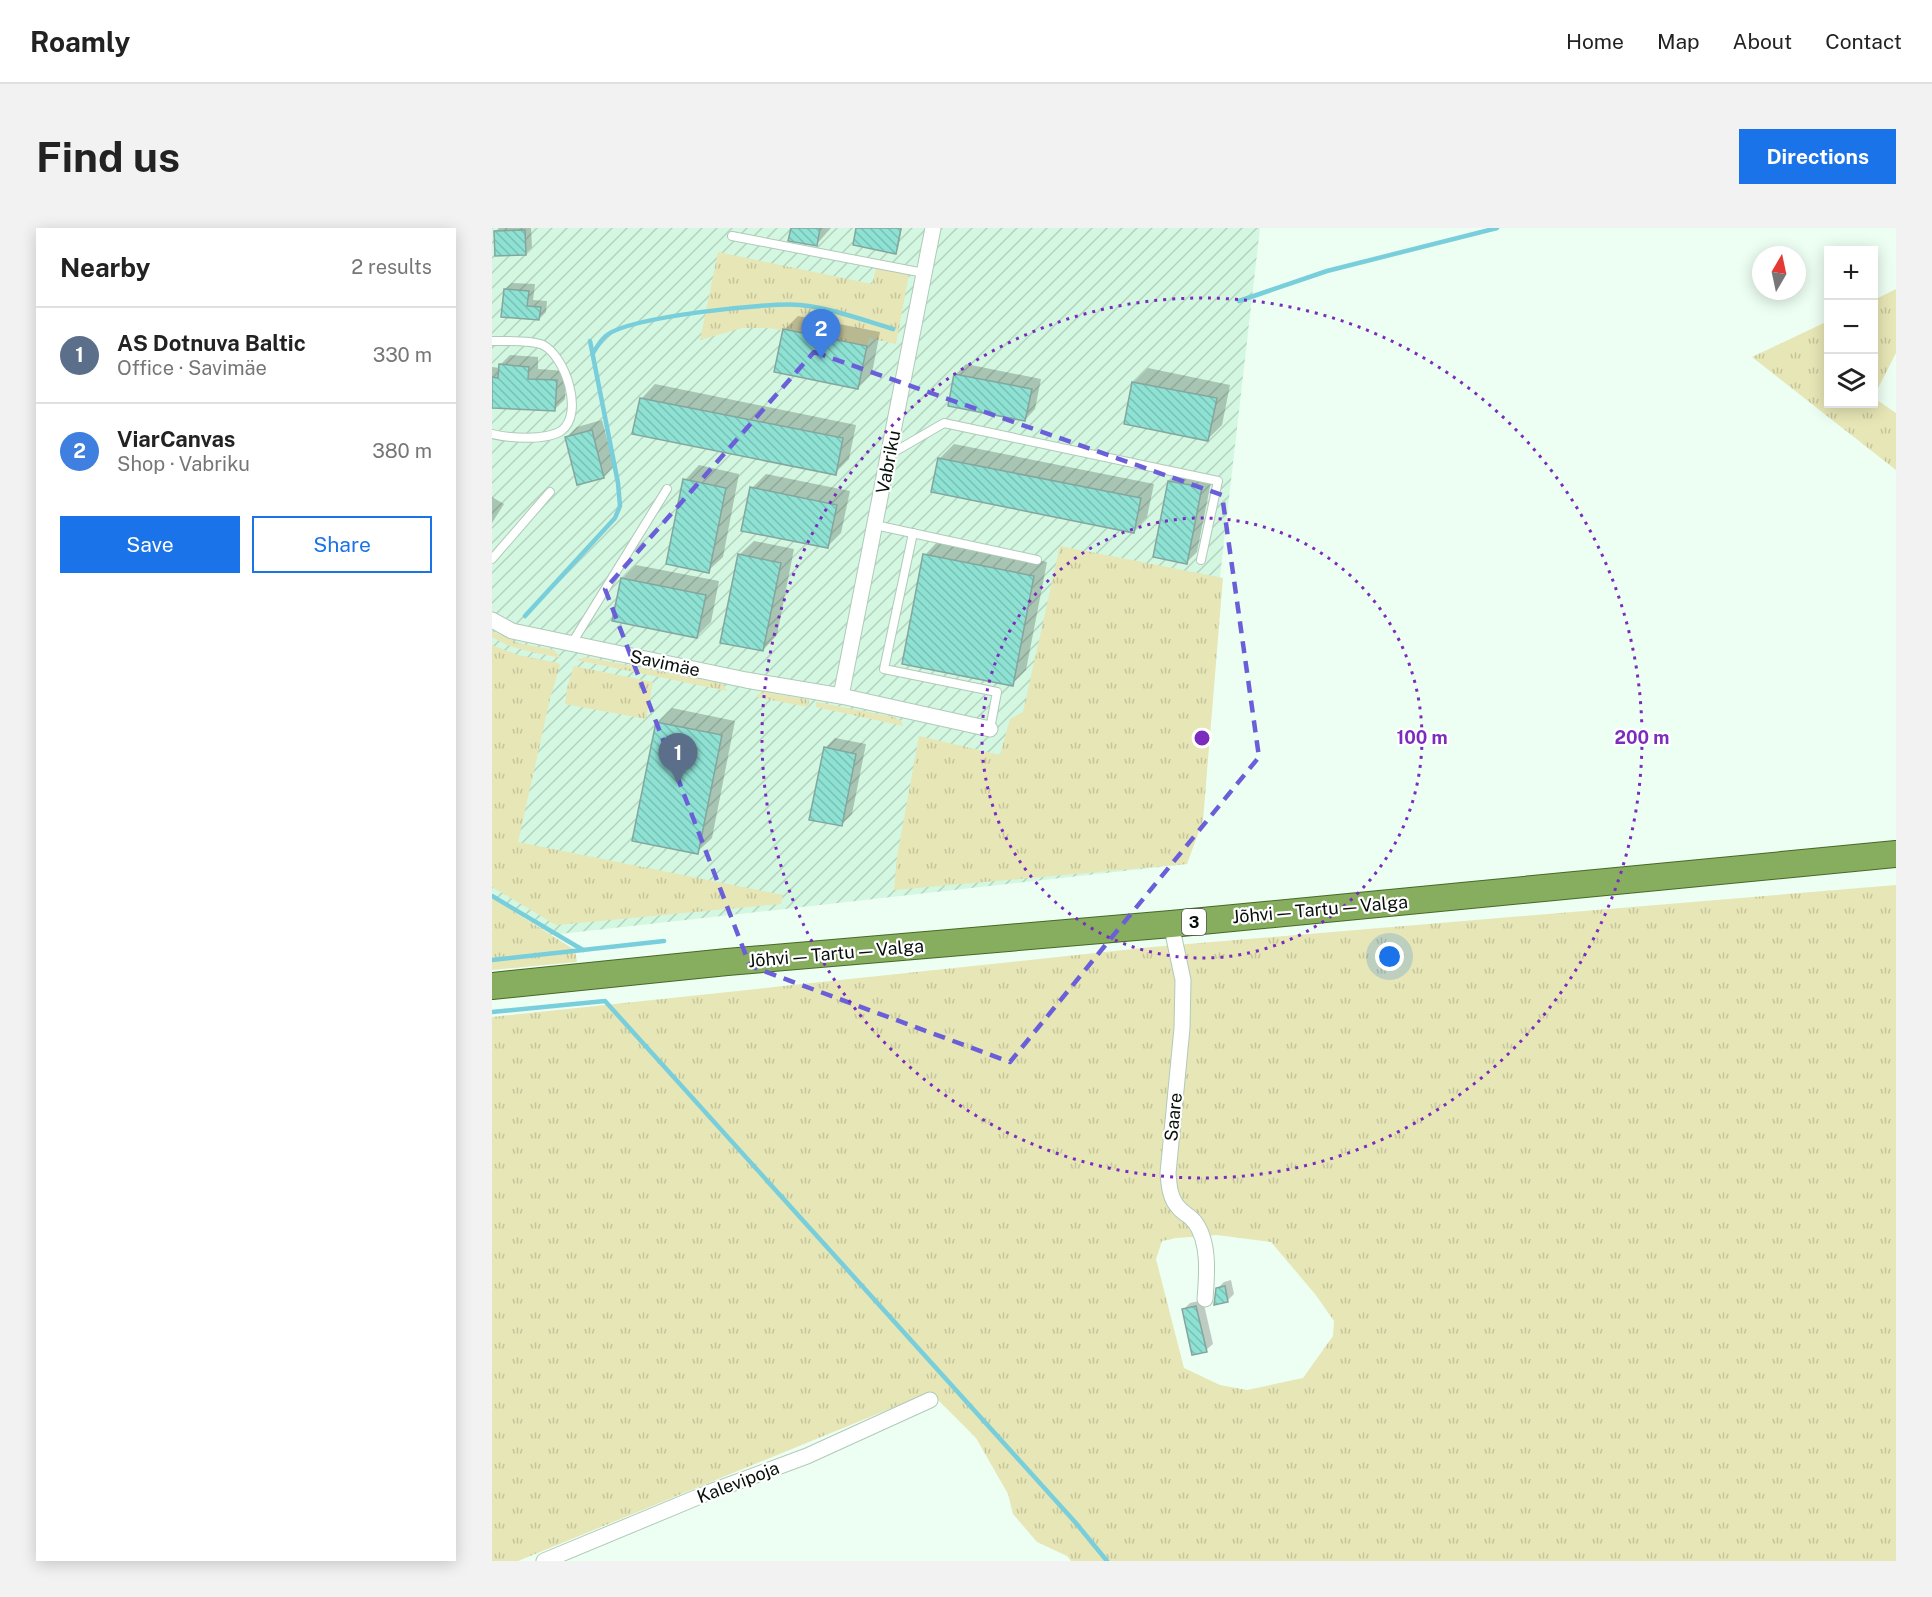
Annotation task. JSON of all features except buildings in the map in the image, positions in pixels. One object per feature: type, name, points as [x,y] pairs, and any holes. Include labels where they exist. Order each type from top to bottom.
[{"type":"highway","name":"Jõhvi — Tartu — Valga","points":[[492,986],[715,963],[1171,924],[1896,854]]},
{"type":"street","name":"Vabriku","points":[[841,696],[933,228]]},
{"type":"street","name":"Savimäe","points":[[492,620],[512,631],[746,680],[841,696],[990,729]]},
{"type":"street","name":"Saare","points":[[1171,924],[1183,980],[1182,1028],[1168,1173],[1170,1193],[1178,1207],[1194,1221],[1203,1237],[1207,1274],[1205,1299]]},
{"type":"street","name":"Kalevipoja","points":[[544,1561],[710,1491],[807,1456],[930,1400]]},
{"type":"lane","points":[[732,236],[924,273]]},
{"type":"lane","points":[[492,341],[543,345],[558,360],[569,381],[572,404],[569,420],[561,431],[537,438],[492,434]]},
{"type":"lane","points":[[889,455],[944,423],[1218,482],[1201,560]]},
{"type":"lane","points":[[572,643],[667,489]]},
{"type":"lane","points":[[492,559],[550,492]]},
{"type":"lane","points":[[875,525],[1037,560]]},
{"type":"lane","points":[[913,533],[884,669],[997,692],[990,729]]},
{"type":"highlighted area","points":[[814,352],[1222,495],[1259,757],[1010,1062],[750,966],[605,589]]},
{"type":"shaded area","points":[[492,228],[1260,228],[1187,864],[551,935],[492,897]]},
{"type":"green space","points":[[718,252],[872,284],[876,268],[909,274],[896,344],[869,338],[867,346],[769,328],[742,328],[700,340]]},
{"type":"green space","points":[[1896,289],[1896,353],[1878,388],[1878,300]]},
{"type":"green space","points":[[1824,323],[1824,408],[1878,408],[1878,401],[1896,413],[1896,470],[1752,357]]},
{"type":"green space","points":[[1060,546],[1223,578],[1203,820],[1187,864],[894,890],[897,857],[919,736],[1000,755],[1010,719],[1023,712]]},
{"type":"green space","points":[[492,631],[518,643],[554,650],[561,658],[507,645],[492,637]]},
{"type":"green space","points":[[492,645],[518,655],[560,665],[550,699],[518,842],[783,895],[781,904],[556,925],[492,887]]},
{"type":"green space","points":[[585,657],[722,683],[727,691],[576,660]]},
{"type":"green space","points":[[574,666],[653,682],[646,719],[565,704]]},
{"type":"green space","points":[[767,692],[809,700],[808,707],[756,697],[758,694]]},
{"type":"green space","points":[[816,702],[894,717],[901,721],[903,726],[816,707]]},
{"type":"green space","points":[[1896,885],[1896,1561],[1071,1561],[1067,1556],[1037,1542],[1013,1514],[1008,1494],[976,1438],[932,1394],[909,1401],[518,1561],[492,1561],[492,1017],[1152,947]],"holes":[[[1217,1235],[1271,1242],[1315,1294],[1334,1321],[1333,1336],[1303,1378],[1247,1390],[1220,1385],[1184,1368],[1156,1259],[1162,1241]]]},
{"type":"green space","points":[[492,898],[575,950],[577,962],[492,970]]},
{"type":"waterway","points":[[1239,301],[1327,271],[1497,228]]},
{"type":"waterway","points":[[593,353],[607,335],[621,328],[642,322],[731,308],[800,305],[847,315],[893,329]]},
{"type":"waterway","points":[[525,616],[615,518],[620,506],[618,483],[590,341]]},
{"type":"waterway","points":[[492,896],[583,950]]},
{"type":"waterway","points":[[492,960],[664,941]]},
{"type":"waterway","points":[[492,1012],[605,1001],[1075,1522],[1107,1561]]},
{"type":"place","name":"ViarCanvas","points":[[821,359]]},
{"type":"place","name":"AS Dotnuva Baltic","points":[[678,783]]}]
